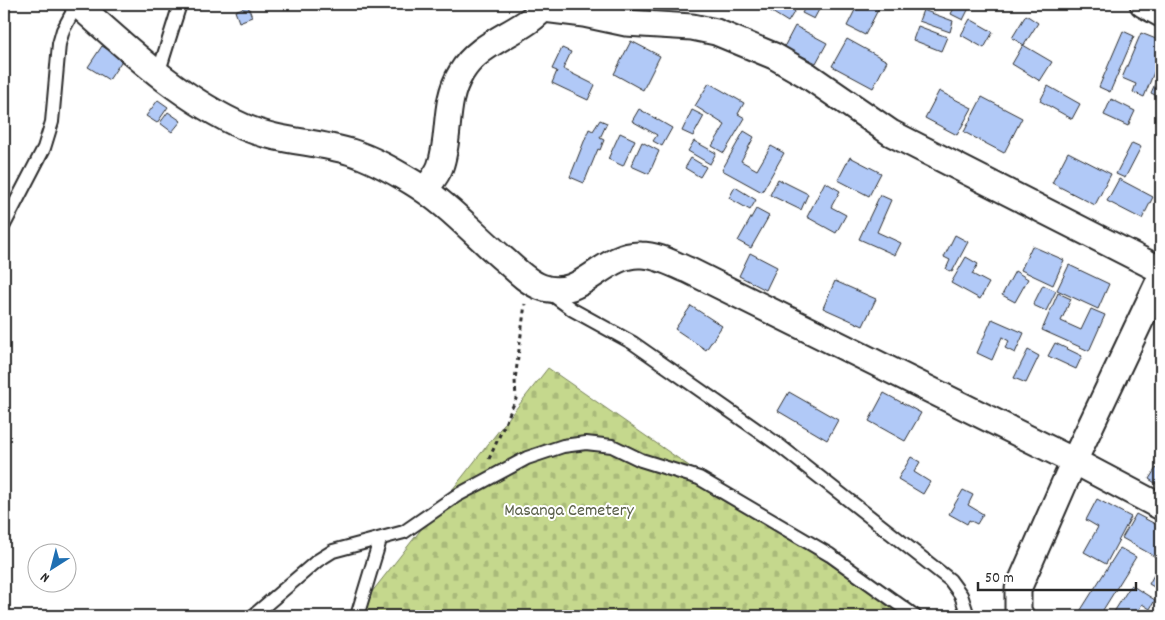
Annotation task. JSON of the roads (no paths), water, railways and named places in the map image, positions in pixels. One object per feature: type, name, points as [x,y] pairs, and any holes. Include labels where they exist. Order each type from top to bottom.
[{"type":"street","points":[[77,4],[158,74],[198,102],[245,127],[284,140],[350,151],[380,163],[425,190],[535,283],[556,290],[574,287],[595,275],[612,261],[623,256],[641,255],[660,259],[688,270],[1074,461],[1161,507]]},
{"type":"street","points":[[1143,4],[1161,14]]},
{"type":"street","points":[[425,190],[440,168],[448,111],[460,74],[475,55],[546,6],[626,23],[692,27],[716,32],[774,56],[807,75],[891,133],[1161,270]]},
{"type":"street","points":[[1021,616],[1018,611],[1018,589],[1074,461],[1161,277]]},
{"type":"lane","points":[[4,225],[44,148],[52,122],[59,44],[63,30],[77,4]]},
{"type":"lane","points":[[158,74],[180,4]]},
{"type":"lane","points":[[535,283],[573,310],[633,344],[780,446],[950,580],[960,595],[968,616]]},
{"type":"lane","points":[[254,616],[317,561],[333,551],[361,542],[380,540],[404,532],[456,496],[527,458],[563,446],[586,443],[612,446],[641,460],[699,478],[830,555],[915,616]]},
{"type":"lane","points":[[357,616],[368,585],[380,540]]},
{"type":"park label","name":"Masanga Cemetery","points":[[569,511]]}]
